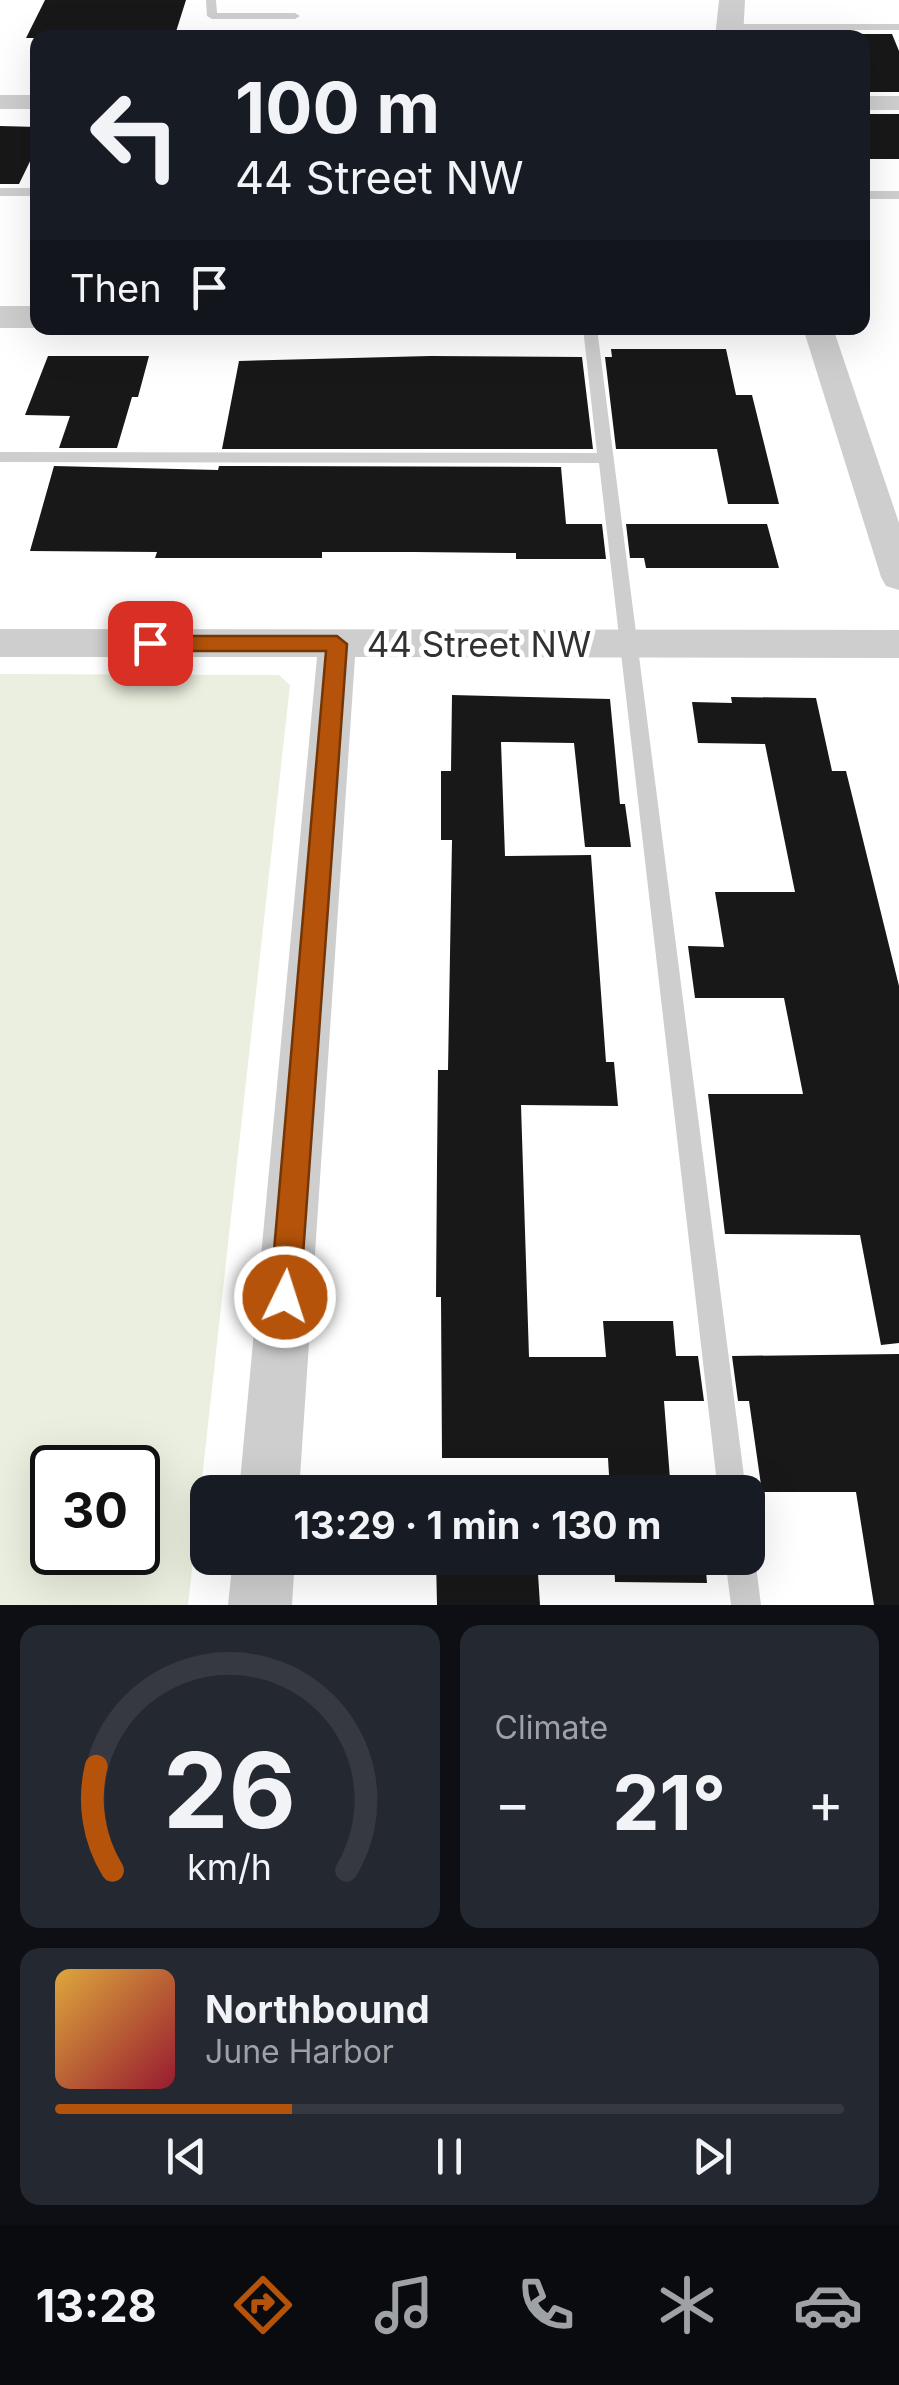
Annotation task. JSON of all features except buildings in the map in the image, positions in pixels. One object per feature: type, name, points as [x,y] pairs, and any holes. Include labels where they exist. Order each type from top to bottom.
[{"type":"street","points":[[0,102],[30,102]]},
{"type":"street","points":[[870,103],[899,103]]},
{"type":"street","points":[[0,317],[30,317]]},
{"type":"street","points":[[820,335],[899,577]]},
{"type":"street","name":"44 Street NW","points":[[0,643],[899,644]]},
{"type":"street","points":[[270,1475],[337,644]]},
{"type":"street","points":[[260,1605],[263,1575]]},
{"type":"lane","points":[[211,0],[212,16],[295,16]]},
{"type":"lane","points":[[730,22],[899,27]]},
{"type":"lane","points":[[0,192],[30,192]]},
{"type":"lane","points":[[870,195],[899,195]]},
{"type":"lane","points":[[591,335],[730,1475]]},
{"type":"lane","points":[[0,457],[603,458]]},
{"type":"lane","points":[[742,1575],[746,1605]]},
{"type":"green space","points":[[0,674],[279,675],[290,685],[202,1475],[190,1475],[188,1605],[0,1605]]},
{"type":"route","points":[[150,643],[337,644],[285,1297]]}]
